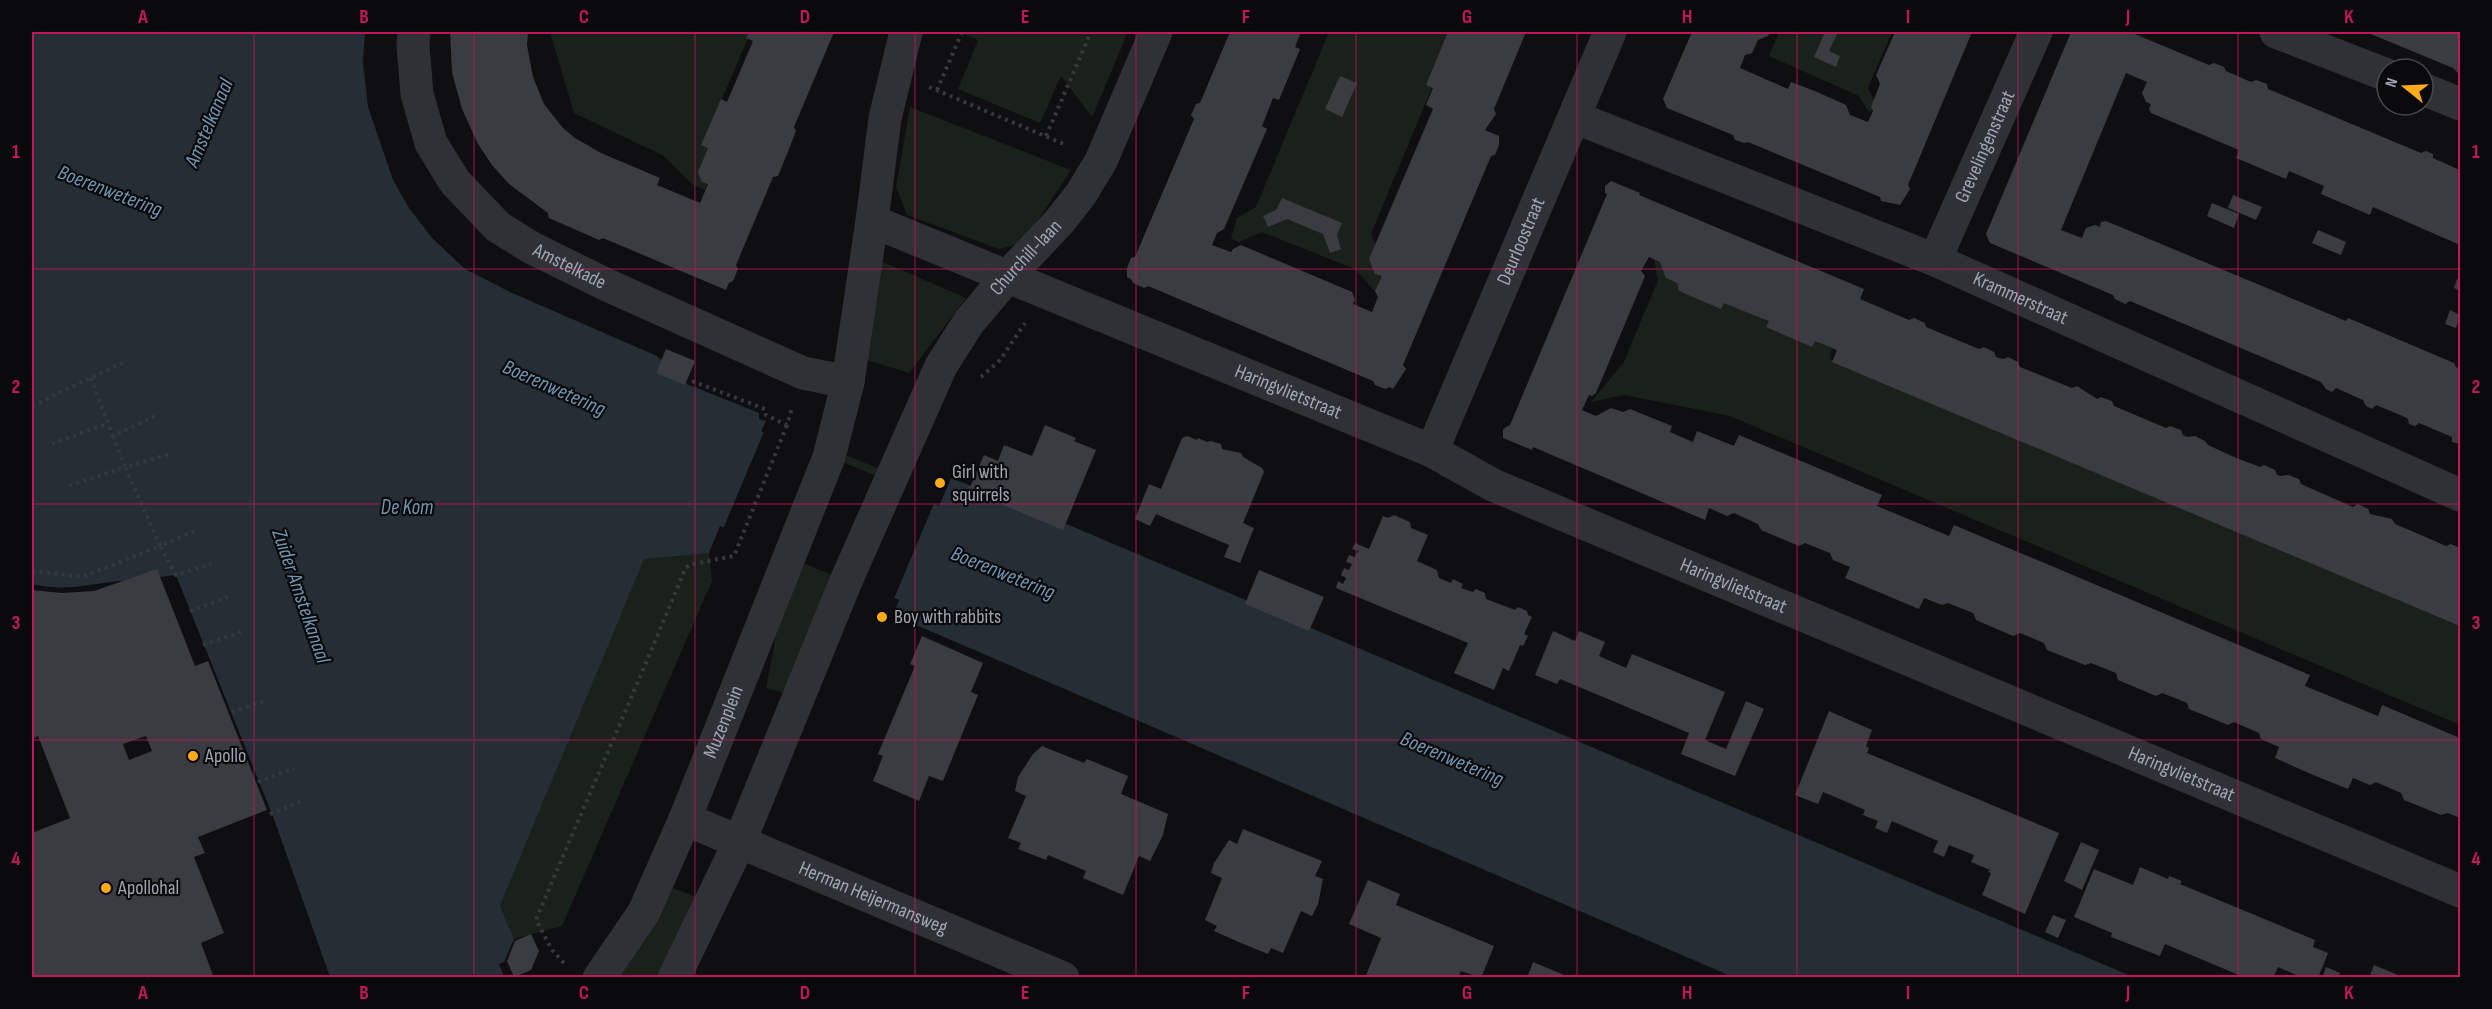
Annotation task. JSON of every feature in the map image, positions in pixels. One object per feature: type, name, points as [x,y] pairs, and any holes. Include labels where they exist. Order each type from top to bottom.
[{"type":"street","name":"Amstelkade","points":[[414,32],[412,46],[417,94],[431,143],[455,182],[498,227],[532,248],[607,285],[802,373],[848,382]]},
{"type":"street","points":[[848,382],[885,118],[906,32]]},
{"type":"street","name":"Churchill-laan","points":[[740,841],[846,581],[941,366],[969,322],[1007,277],[1059,222],[1081,194],[1101,161],[1156,32]]},
{"type":"street","name":"Deurloostraat","points":[[1432,451],[1610,32]]},
{"type":"street","name":"Grevelingenstraat","points":[[1935,260],[2036,32]]},
{"type":"street","points":[[2276,32],[2375,70]]},
{"type":"street","points":[[2435,94],[2460,104]]},
{"type":"street","name":"Krammerstraat","points":[[1574,117],[1935,260],[2460,495]]},
{"type":"street","name":"Haringvlietstraat","points":[[872,221],[1432,451],[1492,485],[2460,891]]},
{"type":"street","name":"Muzenplein","points":[[599,978],[644,912],[685,819],[829,457],[848,382]]},
{"type":"street","name":"Herman Heijermansweg","points":[[685,819],[1063,978]]},
{"type":"street","points":[[674,978],[704,921],[740,841]]},
{"type":"path","points":[[936,90],[962,32]]},
{"type":"path","points":[[1046,136],[1091,32]]},
{"type":"path","points":[[896,73],[1101,161]]},
{"type":"path","points":[[32,406],[126,361]]},
{"type":"path","points":[[91,378],[125,467],[160,546],[176,575],[211,564]]},
{"type":"path","points":[[692,381],[765,409],[766,415]]},
{"type":"path","points":[[113,436],[155,416]]},
{"type":"path","points":[[52,444],[108,423]]},
{"type":"path","points":[[552,950],[536,920],[685,569],[689,566],[734,556],[787,425]]},
{"type":"path","points":[[69,486],[170,454]]},
{"type":"path","points":[[32,571],[82,577],[197,530]]},
{"type":"path","points":[[190,611],[228,597]]},
{"type":"path","points":[[203,645],[241,632]]},
{"type":"path","points":[[232,712],[267,700]]},
{"type":"path","points":[[258,782],[294,768]]},
{"type":"path","points":[[270,814],[305,800]]},
{"type":"shaded area","points":[[550,32],[751,32],[708,130],[710,173],[705,190],[692,184],[664,156],[574,113]]},
{"type":"shaded area","points":[[959,32],[1128,32],[1092,117],[1061,76],[1040,123],[958,89],[978,40]]},
{"type":"shaded area","points":[[1329,32],[1455,32],[1371,234],[1394,284],[1384,301],[1355,269],[1262,232],[1239,242],[1231,239],[1237,218],[1256,207]]},
{"type":"shaded area","points":[[1779,32],[1892,32],[1868,88],[1877,106],[1869,112],[1859,96],[1769,56]]},
{"type":"shaded area","points":[[910,107],[1071,170],[1023,243],[999,249],[907,215],[896,187]]},
{"type":"shaded area","points":[[1653,254],[1832,345],[1830,359],[2460,614],[2460,725],[1730,416],[1624,395],[1591,402],[1624,362],[1658,280]]},
{"type":"shaded area","points":[[881,261],[966,298],[909,373],[867,360]]},
{"type":"shaded area","points":[[843,454],[880,469],[784,693],[766,688],[783,599]]},
{"type":"shaded area","points":[[709,553],[712,581],[562,926],[514,939],[500,906],[644,558]]},
{"type":"shaded area","points":[[670,887],[699,898],[657,975],[655,977],[612,978]]},
{"type":"water","name":"De Kom","points":[[32,32],[365,32],[363,62],[368,107],[393,180],[409,208],[432,238],[465,269],[510,292],[657,356],[687,384],[759,413],[759,419],[766,421],[761,431],[939,506],[951,478],[1057,520],[2133,977],[1733,977],[893,615],[899,600],[720,526],[709,553],[644,559],[500,906],[514,939],[504,962],[499,964],[504,977],[330,977],[274,819],[176,575],[72,587],[32,584]]},
{"type":"pier","points":[[765,429],[935,501],[893,601],[723,529]]},
{"type":"building","points":[[450,32],[528,32],[527,45],[533,77],[544,104],[563,128],[601,153],[660,178],[657,185],[700,203],[708,184],[702,182],[698,172],[708,148],[701,145],[721,99],[727,102],[753,41],[746,38],[749,32],[834,32],[794,127],[796,131],[778,176],[773,177],[736,265],[738,269],[726,290],[603,238],[599,240],[549,218],[548,213],[509,184],[478,144],[462,109],[452,72]]},
{"type":"building","points":[[1230,32],[1301,32],[1295,47],[1300,49],[1279,100],[1273,98],[1262,126],[1267,129],[1224,229],[1217,233],[1212,245],[1231,252],[1241,245],[1352,292],[1355,300],[1353,304],[1372,312],[1378,297],[1375,291],[1382,276],[1375,274],[1369,259],[1433,109],[1426,105],[1433,88],[1426,85],[1448,32],[1526,32],[1494,109],[1496,114],[1485,130],[1499,136],[1499,145],[1495,155],[1491,156],[1403,365],[1406,369],[1393,389],[1375,385],[1373,381],[1148,286],[1144,288],[1127,277],[1127,268],[1131,258],[1135,257],[1194,119],[1191,115],[1196,104],[1200,103]]},
{"type":"building","points":[[1692,32],[1770,32],[1768,36],[1758,40],[1752,53],[1745,55],[1740,68],[1788,89],[1791,82],[1817,92],[1846,105],[1850,115],[1868,122],[1880,84],[1876,75],[1895,32],[1972,32],[1908,185],[1910,189],[1900,205],[1881,201],[1880,197],[1748,142],[1735,140],[1733,135],[1667,108],[1663,99]]},
{"type":"building","points":[[1825,32],[1838,32],[1829,51],[1840,56],[1836,67],[1814,57]]},
{"type":"building","points":[[2071,32],[2130,32],[2209,65],[2214,63],[2224,67],[2226,71],[2251,82],[2256,80],[2267,84],[2268,89],[2421,153],[2426,151],[2433,154],[2433,158],[2460,170],[2460,245],[2373,207],[2370,215],[2321,194],[2324,186],[2289,171],[2286,179],[2236,158],[2239,150],[2151,113],[2149,109],[2151,104],[2146,102],[2142,93],[2147,82],[2126,73],[2061,230],[2082,238],[2086,228],[2095,225],[2100,227],[2101,222],[2106,221],[2346,321],[2348,318],[2454,363],[2460,369],[2460,444],[2452,442],[2452,437],[2419,423],[2415,426],[2409,424],[2405,417],[2376,405],[2372,409],[2366,406],[2363,400],[2336,388],[2332,392],[2326,389],[2321,382],[2130,301],[2125,304],[2115,299],[2113,295],[1990,243],[1986,234]]},
{"type":"building","points":[[2366,32],[2460,32],[2460,75],[2453,68],[2435,61],[2435,57],[2426,57]]},
{"type":"building","points":[[1340,76],[1357,83],[1342,117],[1325,109]]},
{"type":"building","points":[[1611,181],[1640,193],[1639,195],[1864,289],[1860,299],[1909,320],[1914,318],[1925,323],[1926,327],[1979,349],[1984,347],[1994,352],[1996,357],[2003,359],[2008,357],[2018,362],[2020,367],[2072,388],[2077,386],[2097,399],[2101,397],[2112,401],[2114,406],[2166,428],[2170,426],[2181,430],[2183,435],[2195,436],[2234,457],[2260,467],[2264,465],[2275,470],[2277,475],[2288,475],[2299,479],[2301,484],[2353,507],[2358,504],[2368,509],[2370,514],[2392,519],[2395,524],[2446,546],[2451,544],[2460,548],[2460,626],[1832,362],[1837,350],[1815,341],[1812,347],[1766,327],[1769,321],[1724,303],[1721,309],[1679,291],[1677,283],[1666,278],[1660,262],[1649,257],[1641,271],[1645,276],[1596,393],[1589,395],[1582,410],[1596,416],[1611,408],[1623,412],[1630,409],[1672,426],[1670,432],[1693,442],[1697,431],[1734,446],[1739,435],[1882,495],[1877,506],[1949,536],[1954,525],[2310,675],[2305,686],[2378,716],[2382,705],[2460,738],[2460,818],[2448,813],[2441,815],[2404,800],[2401,793],[2376,782],[2370,785],[2353,778],[2348,789],[2311,774],[2275,758],[2279,747],[2261,739],[2259,733],[2234,722],[2228,725],[2189,709],[2187,703],[2162,693],[2156,696],[2118,680],[2116,673],[2091,663],[2085,665],[2047,650],[2044,643],[2020,633],[2013,636],[1976,620],[1973,613],[1948,603],[1942,605],[1924,598],[1919,609],[1845,578],[1850,567],[1833,560],[1830,553],[1805,543],[1799,546],[1761,530],[1758,524],[1734,513],[1727,516],[1709,508],[1705,520],[1533,447],[1532,450],[1503,438],[1503,429],[1510,425],[1607,194],[1605,186]]},
{"type":"building","points":[[2233,195],[2262,207],[2256,220],[2228,208]]},
{"type":"building","points":[[1282,198],[1342,223],[1337,235],[1341,249],[1330,253],[1323,234],[1287,219],[1268,227],[1263,216],[1276,210]]},
{"type":"building","points":[[2212,203],[2239,214],[2234,228],[2207,216]]},
{"type":"building","points":[[2318,230],[2346,242],[2341,255],[2312,243]]},
{"type":"building","points":[[2457,279],[2460,281],[2460,291],[2454,288]]},
{"type":"building","points":[[2450,310],[2460,315],[2456,328],[2445,324]]},
{"type":"building","points":[[666,349],[695,361],[685,385],[656,373]]},
{"type":"building","points":[[1045,425],[1076,438],[1074,441],[1096,450],[1063,530],[967,490],[984,455],[998,461],[1004,445],[1032,456]]},
{"type":"building","points":[[1187,436],[1221,444],[1222,449],[1241,453],[1243,457],[1262,468],[1264,472],[1243,523],[1254,528],[1240,563],[1224,557],[1229,545],[1156,514],[1150,526],[1135,519],[1149,484],[1161,489],[1182,438]]},
{"type":"building","points":[[1394,515],[1410,522],[1411,528],[1428,535],[1417,561],[1437,570],[1439,578],[1451,583],[1453,579],[1463,584],[1461,588],[1473,592],[1476,589],[1485,593],[1486,599],[1515,610],[1518,607],[1527,611],[1532,617],[1524,634],[1528,636],[1523,646],[1520,645],[1509,671],[1503,668],[1494,690],[1454,673],[1468,643],[1336,588],[1338,581],[1343,584],[1346,578],[1341,575],[1344,568],[1349,570],[1352,564],[1346,562],[1349,555],[1355,557],[1358,551],[1352,549],[1355,543],[1369,549],[1383,516],[1388,518]]},
{"type":"building","name":"Apollo","points":[[157,569],[195,666],[208,661],[267,810],[198,837],[205,853],[194,857],[224,933],[201,943],[214,978],[32,978],[32,833],[70,818],[38,736],[32,739],[32,590],[62,593],[94,591]],"holes":[[[146,736],[152,751],[129,760],[123,744]]]},
{"type":"building","points":[[1259,570],[1324,597],[1309,631],[1245,604]]},
{"type":"building","points":[[1553,631],[1575,641],[1579,631],[1605,642],[1599,656],[1626,668],[1632,654],[1725,692],[1705,740],[1726,749],[1746,701],[1764,709],[1735,776],[1681,754],[1689,733],[1560,679],[1557,684],[1535,675]]},
{"type":"building","points":[[922,636],[983,663],[971,692],[978,695],[943,781],[929,776],[919,801],[873,781],[883,756],[878,754],[915,666],[910,664]]},
{"type":"building","points":[[1829,711],[1872,730],[1866,746],[1869,748],[1867,753],[2059,833],[2025,914],[1982,895],[1991,873],[1988,872],[1990,870],[1971,862],[1974,855],[1949,845],[1944,857],[1933,852],[1938,841],[1892,821],[1887,833],[1875,828],[1878,821],[1863,815],[1865,810],[1823,792],[1818,804],[1795,795]]},
{"type":"building","points":[[1042,746],[1084,763],[1087,759],[1128,776],[1121,794],[1168,814],[1163,835],[1150,861],[1139,856],[1123,895],[1083,878],[1086,871],[1048,855],[1046,860],[1018,849],[1021,843],[1008,838],[1026,796],[1015,791],[1018,777],[1033,754]]},
{"type":"building","points":[[1243,829],[1322,861],[1315,876],[1323,879],[1318,904],[1312,916],[1301,911],[1283,953],[1271,948],[1268,954],[1241,943],[1214,931],[1217,926],[1205,920],[1222,878],[1211,873],[1214,863],[1229,840],[1237,844]]},
{"type":"building","points":[[2081,842],[2099,850],[2082,890],[2064,881]]},
{"type":"building","points":[[2140,867],[2168,879],[2169,876],[2182,881],[2180,884],[2315,940],[2313,947],[2328,953],[2318,978],[2303,978],[2278,967],[2273,978],[2246,978],[2165,944],[2160,956],[2111,937],[2112,933],[2074,917],[2094,869],[2133,885]]},
{"type":"building","points":[[1368,880],[1400,894],[1396,905],[1494,946],[1481,978],[1461,971],[1458,978],[1365,978],[1381,938],[1349,924]]},
{"type":"building","points":[[2053,915],[2066,920],[2058,938],[2045,932]]},
{"type":"building","points":[[531,934],[539,951],[531,970],[514,977],[507,961],[515,941]]},
{"type":"building","points":[[1533,962],[1569,977],[1569,978],[1527,978]]},
{"type":"building","points":[[2374,965],[2403,977],[2403,978],[2369,978]]},
{"type":"building","points":[[2326,967],[2340,973],[2338,978],[2322,978]]},
{"type":"place","name":"Girl with squirrels","points":[[940,483]]},
{"type":"place","name":"Boy with rabbits","points":[[882,617]]},
{"type":"place","name":"Apollo","points":[[193,756]]},
{"type":"place","name":"Apollohal","points":[[106,888]]},
{"type":"water label","name":"Amstelkanaal","points":[[209,123]]},
{"type":"water label","name":"Boerenwetering","points":[[110,191]]},
{"type":"water label","name":"Boerenwetering","points":[[554,388]]},
{"type":"water label","name":"Boerenwetering","points":[[1003,573]]},
{"type":"water label","name":"Zuider Amstelkanaal","points":[[301,596]]},
{"type":"water label","name":"Boerenwetering","points":[[1452,759]]}]
